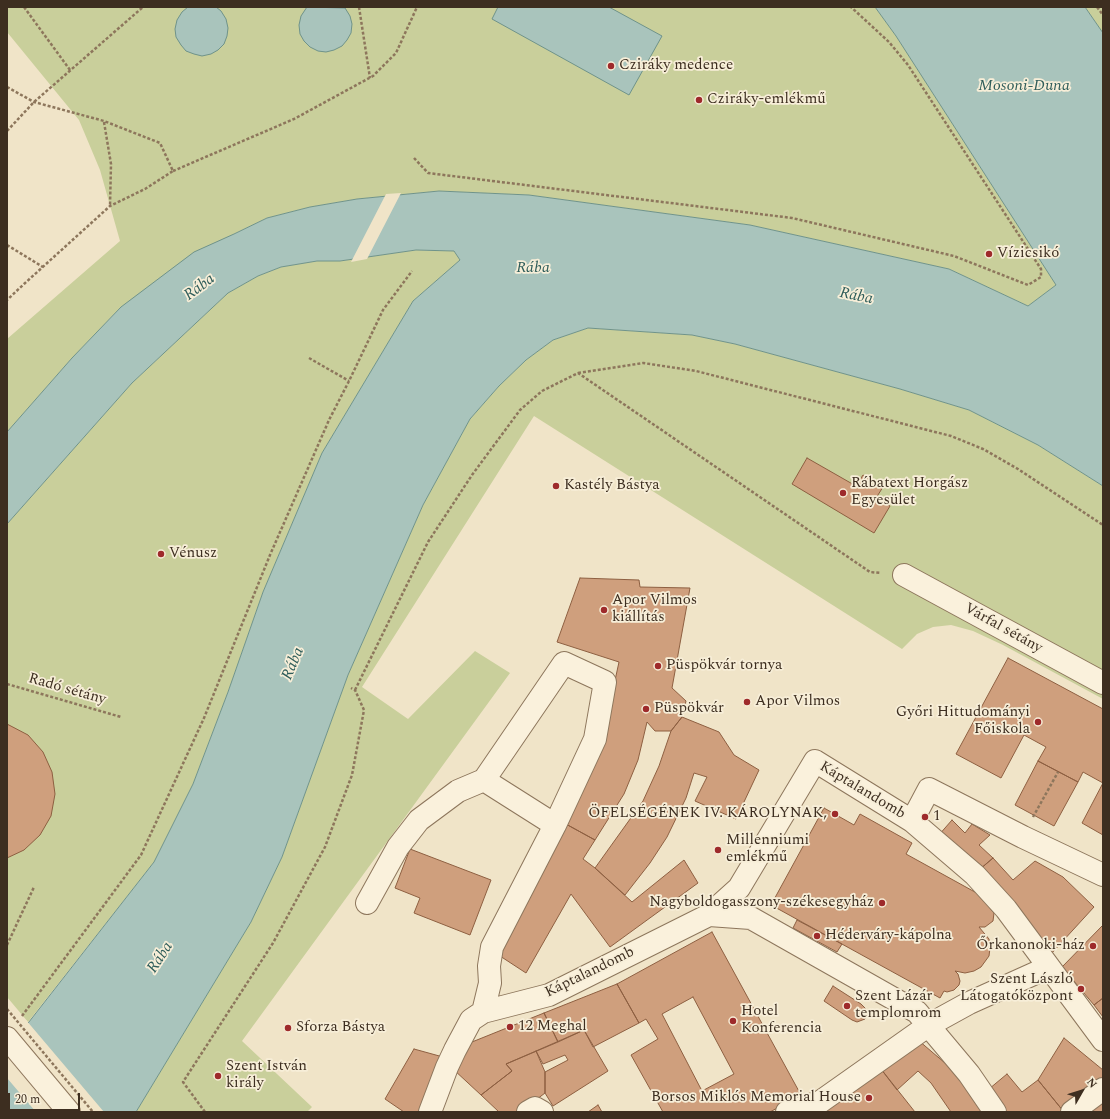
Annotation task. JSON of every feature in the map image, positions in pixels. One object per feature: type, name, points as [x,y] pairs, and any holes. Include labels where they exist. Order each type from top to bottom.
[{"type":"street","name":"Várfal sétány","points":[[904,575],[1103,683]]},
{"type":"street","points":[[367,902],[398,847],[419,820],[458,791],[484,780],[564,663],[606,682],[595,739],[555,825],[492,947],[489,966],[490,983],[483,1012]]},
{"type":"street","name":"Káptalandomb","points":[[430,1112],[454,1050],[471,1020],[483,1012],[549,995],[709,915],[738,888],[814,761],[912,821],[975,876],[1006,909],[1103,1040]]},
{"type":"street","points":[[484,780],[555,825]]},
{"type":"street","name":"Káptalandomb","points":[[912,821],[929,789],[1023,837],[1103,875]]},
{"type":"street","points":[[709,915],[750,918],[917,1012],[969,1074],[995,1112]]},
{"type":"street","points":[[787,1112],[820,1102],[929,1025],[969,1003],[1048,967]]},
{"type":"street","points":[[7,1038],[69,1112]]},
{"type":"street","points":[[1072,1112],[1103,1089]]},
{"type":"street","points":[[528,1112],[535,1108],[542,1112]]},
{"type":"path","points":[[24,7],[70,70]]},
{"type":"path","points":[[7,131],[34,102],[143,7]]},
{"type":"path","points":[[360,7],[370,78]]},
{"type":"path","points":[[7,300],[110,206],[144,189],[173,171],[294,119],[370,78],[396,53],[417,7]]},
{"type":"path","points":[[414,158],[428,173],[792,218],[954,256],[1028,285],[1041,277],[1041,269],[908,65],[889,42],[851,7]]},
{"type":"path","points":[[1097,7],[1103,16]]},
{"type":"path","points":[[7,87],[34,102],[104,121],[160,143],[173,171]]},
{"type":"path","points":[[104,121],[111,164],[110,206]]},
{"type":"path","points":[[7,245],[43,267]]},
{"type":"path","points":[[22,1016],[141,855],[204,718],[270,555],[329,420],[383,310],[412,271]]},
{"type":"path","points":[[308,358],[349,381]]},
{"type":"path","points":[[355,690],[428,542],[472,475],[520,410],[542,391],[578,373],[643,364],[696,371],[951,436],[984,449],[1018,469],[1103,525]]},
{"type":"path","points":[[578,373],[870,572],[904,575]]},
{"type":"path","name":"Radó sétány","points":[[7,684],[121,717]]},
{"type":"path","points":[[205,1112],[183,1082],[273,943],[326,847],[352,775],[364,710],[355,690],[351,688]]},
{"type":"path","points":[[1023,837],[1058,772]]},
{"type":"path","points":[[7,945],[34,887]]},
{"type":"path","points":[[7,1009],[93,1112]]},
{"type":"green space","points":[[7,7],[875,7],[896,36],[1056,285],[1028,306],[949,269],[750,225],[529,195],[439,191],[357,199],[310,207],[267,218],[234,234],[121,307],[72,358],[7,432],[7,339],[120,241],[100,170],[79,120],[7,32]]},
{"type":"green space","points":[[1085,7],[1103,7],[1103,33]]},
{"type":"green space","points":[[416,250],[454,251],[460,260],[413,301],[322,453],[263,592],[228,692],[193,784],[154,862],[28,1022],[7,997],[7,524],[132,383],[228,293],[258,276],[281,267],[317,261],[340,261]]},
{"type":"green space","points":[[588,328],[692,335],[735,344],[900,389],[969,410],[1038,445],[1103,486],[1103,699],[1003,645],[973,631],[951,625],[933,627],[917,634],[902,649],[534,416],[362,687],[408,719],[475,651],[510,673],[242,1041],[312,1107],[307,1112],[136,1112],[251,922],[282,857],[348,675],[423,505],[470,419],[499,386],[526,360],[553,340]]},
{"type":"water","points":[[188,7],[216,7],[221,11],[226,19],[228,28],[224,44],[218,50],[211,54],[202,56],[186,51],[181,45],[176,37],[175,29],[177,20],[182,12]]},
{"type":"water","points":[[307,7],[345,8],[350,16],[352,24],[351,33],[342,46],[326,52],[318,51],[310,47],[304,41],[300,34],[299,25],[301,16]]},
{"type":"water","name":"Cziráky medence","points":[[498,7],[609,7],[662,36],[629,95],[492,19]]},
{"type":"water","name":"Rába","points":[[875,7],[1085,7],[1103,33],[1103,486],[1038,445],[969,410],[900,389],[735,344],[692,335],[588,328],[553,340],[526,360],[499,386],[470,419],[423,505],[348,675],[282,857],[251,922],[136,1112],[7,1112],[7,1050],[154,862],[193,784],[228,692],[263,592],[322,453],[413,301],[460,260],[454,251],[416,250],[340,261],[317,261],[281,267],[258,276],[228,293],[132,383],[7,524],[7,432],[72,358],[121,307],[194,252],[267,218],[310,207],[357,199],[439,191],[529,195],[750,225],[949,269],[1028,306],[1056,285],[896,36]]},
{"type":"pier","points":[[401,193],[367,259],[351,262],[386,194]]},
{"type":"pier","points":[[26,1020],[104,1112],[36,1112],[7,1078],[7,1046]]},
{"type":"building","name":"Rábatext Horgász Egyesület","points":[[807,458],[856,486],[863,475],[883,487],[876,498],[890,506],[874,533],[792,484]]},
{"type":"building","name":"Püspökvár","points":[[580,578],[639,580],[640,587],[690,588],[672,688],[686,701],[682,717],[671,731],[655,731],[647,722],[638,760],[624,794],[595,840],[564,823],[599,754],[619,662],[557,642]]},
{"type":"building","name":"Győri Hittudományi Főiskola","points":[[1008,658],[1103,709],[1103,783],[1083,772],[1078,782],[1038,761],[1046,747],[1024,735],[1001,778],[956,754]]},
{"type":"building","points":[[682,717],[719,732],[734,755],[759,770],[736,819],[695,801],[707,777],[694,773],[686,798],[667,837],[650,863],[625,895],[595,868],[643,801],[659,766],[671,731]]},
{"type":"building","points":[[7,724],[28,735],[43,752],[52,772],[55,794],[51,816],[40,835],[24,850],[7,858]]},
{"type":"building","points":[[1038,761],[1078,782],[1054,826],[1015,805]]},
{"type":"building","points":[[1103,783],[1103,835],[1082,823]]},
{"type":"building","name":"Nagyboldogasszony-székesegyház","points":[[824,808],[854,825],[860,814],[912,843],[906,854],[993,902],[990,908],[994,913],[993,921],[985,927],[979,927],[989,939],[989,956],[981,967],[974,971],[965,973],[955,971],[958,974],[960,981],[959,985],[954,990],[947,992],[944,991],[940,998],[771,905]]},
{"type":"building","points":[[952,820],[965,833],[972,824],[990,835],[979,845],[993,858],[979,870],[938,836]]},
{"type":"building","points":[[564,823],[595,840],[583,859],[632,902],[684,860],[698,883],[610,947],[571,894],[526,973],[500,956]]},
{"type":"building","points":[[410,849],[491,880],[470,935],[414,913],[420,898],[395,888]]},
{"type":"building","points":[[993,858],[1013,880],[1035,861],[1063,877],[1094,907],[1051,954],[979,870]]},
{"type":"building","name":"Héderváry-kápolna","points":[[797,920],[842,944],[837,952],[793,928]]},
{"type":"building","name":"Őrkanonoki-ház","points":[[1103,925],[1103,998],[1094,1005],[1062,967]]},
{"type":"building","name":"Hotel Konferencia","points":[[712,932],[801,1095],[770,1112],[663,1112],[631,1055],[658,1039],[646,1019],[639,1023],[617,984]],"holes":[[[693,997],[734,1074],[702,1091],[662,1014]]]},
{"type":"building","points":[[617,984],[639,1023],[593,1047],[584,1030],[558,1042],[544,1013]]},
{"type":"building","name":"Szent Lázár templomrom","points":[[833,986],[865,1008],[867,1013],[865,1019],[857,1022],[852,1020],[824,1001]]},
{"type":"building","points":[[1103,998],[1103,1017],[1094,1005]]},
{"type":"building","points":[[544,1013],[558,1042],[506,1064],[512,1071],[481,1095],[453,1069],[467,1044]]},
{"type":"building","points":[[584,1030],[608,1071],[553,1106],[545,1093],[545,1072],[568,1060],[565,1055],[543,1064],[536,1051]]},
{"type":"building","points":[[1064,1038],[1103,1070],[1103,1084],[1064,1112],[1038,1080]]},
{"type":"building","points":[[918,1040],[959,1075],[986,1112],[951,1112],[931,1083],[918,1071],[897,1090],[881,1069]]},
{"type":"building","points":[[414,1049],[443,1057],[430,1096],[419,1112],[404,1112],[385,1099]]},
{"type":"building","points":[[536,1051],[545,1072],[545,1093],[520,1112],[499,1112],[481,1095],[512,1071],[506,1064]]},
{"type":"building","points":[[881,1069],[915,1112],[815,1112]]},
{"type":"building","points":[[1007,1074],[1022,1092],[1038,1080],[1064,1112],[1006,1112],[989,1089]]},
{"type":"building","points":[[1103,1093],[1103,1112],[1076,1112]]},
{"type":"building","points":[[598,1105],[602,1112],[588,1112]]},
{"type":"place","name":"Cziráky medence","points":[[611,66]]},
{"type":"place","name":"Cziráky-emlékmű","points":[[699,100]]},
{"type":"place","name":"Vízicsikó","points":[[989,254]]},
{"type":"place","name":"Kastély Bástya","points":[[556,486]]},
{"type":"place","name":"Rábatext Horgász Egyesület","points":[[843,493]]},
{"type":"place","name":"Vénusz","points":[[161,554]]},
{"type":"place","name":"Apor Vilmos kiállítás","points":[[604,610]]},
{"type":"place","name":"Püspökvár tornya","points":[[658,666]]},
{"type":"place","name":"Apor Vilmos","points":[[747,702]]},
{"type":"place","name":"Püspökvár","points":[[646,709]]},
{"type":"place","name":"Győri Hittudományi Főiskola","points":[[1038,722]]},
{"type":"place","name":"ÖFELSÉGÉNEK IV. KÁROLYNAK,","points":[[835,814]]},
{"type":"place","name":"1","points":[[925,817]]},
{"type":"place","name":"Millenniumi emlékmű","points":[[718,850]]},
{"type":"place","name":"Nagyboldogasszony-székesegyház","points":[[882,903]]},
{"type":"place","name":"Héderváry-kápolna","points":[[817,936]]},
{"type":"place","name":"Őrkanonoki-ház","points":[[1093,946]]},
{"type":"place","name":"Szent László Látogatóközpont","points":[[1081,989]]},
{"type":"place","name":"Szent Lázár templomrom","points":[[847,1006]]},
{"type":"place","name":"Hotel Konferencia","points":[[733,1021]]},
{"type":"place","name":"12 Meghal","points":[[510,1027]]},
{"type":"place","name":"Sforza Bástya","points":[[288,1028]]},
{"type":"place","name":"Szent István király","points":[[218,1076]]},
{"type":"place","name":"Borsos Miklós Memorial House","points":[[869,1098]]},
{"type":"water label","name":"Mosoni-Duna","points":[[1024,87]]}]
